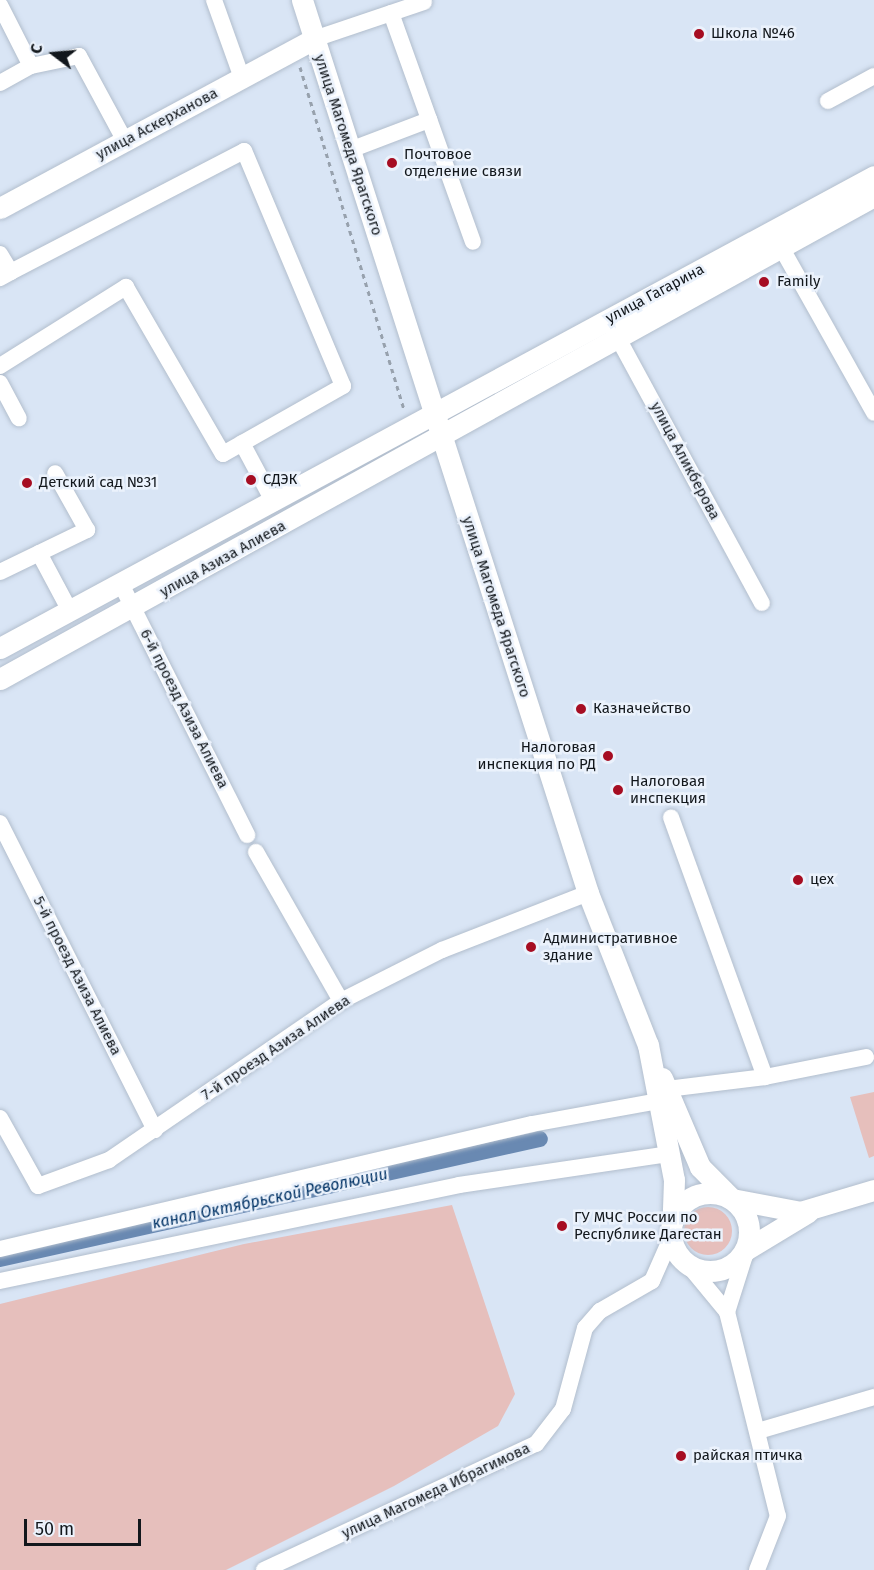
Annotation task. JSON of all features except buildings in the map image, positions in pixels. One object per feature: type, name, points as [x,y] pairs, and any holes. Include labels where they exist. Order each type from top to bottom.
[{"type":"main road","name":"улица Магомеда Ярагского","points":[[302,0],[443,433],[588,893],[648,1045],[663,1095],[670,1154],[672,1227]]},
{"type":"main road","name":"улица Аскерханова","points":[[0,208],[314,39]]},
{"type":"main road","name":"улица Гагарина","points":[[435,410],[608,320],[874,176]]},
{"type":"main road","name":"улица Гагарина","points":[[443,433],[620,339],[874,196]]},
{"type":"main road","name":"улица Азиза Алиева","points":[[0,648],[274,503],[435,410]]},
{"type":"main road","name":"улица Азиза Алиева","points":[[0,679],[286,525],[443,433]]},
{"type":"main road","points":[[663,1095],[700,1167],[732,1199],[748,1221],[747,1249]]},
{"type":"main road","points":[[874,1191],[790,1219],[720,1271],[689,1266],[672,1227],[696,1195],[732,1199],[800,1212],[874,1191]]},
{"type":"street","points":[[214,0],[242,78]]},
{"type":"street","points":[[314,39],[425,1]]},
{"type":"street","points":[[0,5],[31,66]]},
{"type":"street","points":[[391,13],[473,242]]},
{"type":"street","points":[[0,83],[31,66],[79,56],[125,141]]},
{"type":"street","points":[[828,101],[874,76]]},
{"type":"street","points":[[350,150],[429,120]]},
{"type":"street","points":[[0,254],[5,275],[244,151],[343,386],[223,454],[126,286],[0,366]]},
{"type":"street","points":[[781,247],[874,413]]},
{"type":"street","name":"улица Аликберова","points":[[608,320],[762,603]]},
{"type":"street","points":[[0,383],[19,418]]},
{"type":"street","points":[[242,443],[274,503]]},
{"type":"street","points":[[0,572],[87,530],[55,473]]},
{"type":"street","points":[[39,553],[70,611]]},
{"type":"street","name":"6-й проезд Азиза Алиева","points":[[121,584],[247,835]]},
{"type":"street","points":[[671,818],[765,1077]]},
{"type":"street","name":"5-й проезд Азиза Алиева","points":[[0,823],[154,1130]]},
{"type":"street","points":[[256,852],[341,1001]]},
{"type":"street","name":"7-й проезд Азиза Алиева","points":[[0,1118],[38,1186],[109,1160],[341,1001],[442,950],[588,893]]},
{"type":"street","points":[[0,1249],[532,1124],[663,1095],[866,1057]]},
{"type":"street","points":[[0,1281],[459,1185],[670,1154]]},
{"type":"street","name":"улица Магомеда Ибрагимова","points":[[264,1570],[536,1444],[563,1409],[585,1329],[600,1311],[652,1281],[672,1227]]},
{"type":"street","points":[[727,1312],[747,1249]]},
{"type":"street","points":[[689,1266],[727,1312],[778,1516],[757,1570]]},
{"type":"street","points":[[758,1431],[874,1397]]},
{"type":"path","points":[[283,56],[302,69],[312,101],[404,400],[404,410],[394,415]]},
{"type":"shaded area","points":[[874,1092],[874,1156],[869,1158],[850,1097]]},
{"type":"shaded area","points":[[452,1205],[515,1394],[498,1426],[394,1486],[226,1570],[0,1570],[0,1304],[244,1244]]},
{"type":"shaded area","points":[[703,1207],[713,1207],[728,1217],[732,1231],[731,1240],[722,1251],[713,1255],[703,1255],[688,1245],[684,1236],[684,1226],[694,1211]]},
{"type":"waterway","name":"канал Октябрьской Революции","points":[[0,1259],[540,1139]]},
{"type":"place","name":"Школа №46","points":[[699,34]]},
{"type":"place","name":"Почтовое отделение связи","points":[[392,163]]},
{"type":"place","name":"Family","points":[[764,282]]},
{"type":"place","name":"СДЭК","points":[[251,480]]},
{"type":"place","name":"Детский сад №31","points":[[27,483]]},
{"type":"place","name":"Казначейство","points":[[581,709]]},
{"type":"place","name":"Налоговая инспекция по РД","points":[[608,756]]},
{"type":"place","name":"Налоговая инспекция","points":[[618,790]]},
{"type":"place","name":"цех","points":[[798,880]]},
{"type":"place","name":"Административное здание","points":[[531,947]]},
{"type":"place","name":"ГУ МЧС России по Республике Дагестан","points":[[562,1226]]},
{"type":"place","name":"райская птичка","points":[[681,1456]]}]
